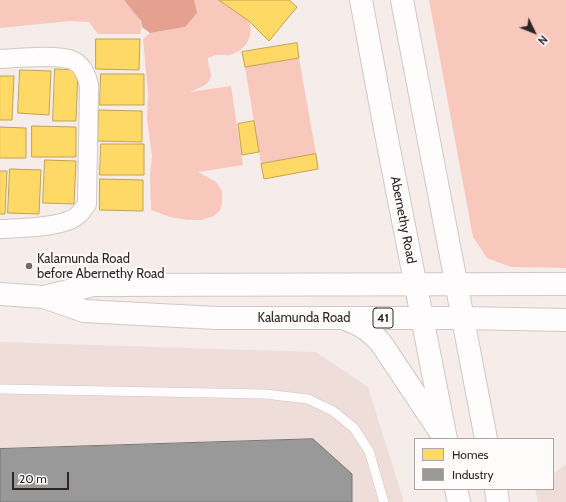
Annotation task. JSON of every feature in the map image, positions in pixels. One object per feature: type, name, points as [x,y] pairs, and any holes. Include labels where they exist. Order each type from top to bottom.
[{"type":"main road","name":"Abernethy Road","points":[[361,0],[445,438]]},
{"type":"main road","points":[[402,0],[486,438]]},
{"type":"main road","name":"Kalamunda Road","points":[[44,297],[93,285],[566,284]]},
{"type":"main road","name":"Kalamunda Road","points":[[0,294],[44,297],[84,311],[216,318],[496,318],[566,320]]},
{"type":"main road","points":[[343,318],[359,324],[381,343],[444,438]]},
{"type":"main road","points":[[456,490],[459,502]]},
{"type":"main road","points":[[496,490],[498,502]]},
{"type":"street","points":[[0,58],[53,57],[73,60],[81,67],[87,76],[89,86],[86,204],[79,215],[66,222],[52,225],[0,229]]},
{"type":"lane","points":[[0,389],[265,394],[308,399],[333,411],[354,428],[369,451],[384,502]]},
{"type":"shaded area","points":[[0,0],[124,0],[140,20],[140,34],[98,34],[89,22],[70,21],[0,28]]},
{"type":"shaded area","points":[[124,0],[194,0],[197,13],[185,27],[150,33],[142,27],[141,21]]},
{"type":"shaded area","points":[[191,0],[219,0],[249,21],[250,27],[247,42],[236,53],[230,55],[216,55],[208,58],[211,75],[209,81],[203,86],[189,92],[231,86],[243,165],[198,172],[216,182],[222,191],[222,204],[220,210],[214,216],[201,220],[188,220],[170,217],[151,210],[150,175],[152,156],[147,119],[148,94],[143,39],[150,33],[185,27]]},
{"type":"shaded area","points":[[429,0],[566,0],[566,268],[511,267],[487,258],[473,237]]},
{"type":"shaded area","points":[[299,58],[316,154],[261,164],[245,67]]},
{"type":"shaded area","points":[[0,342],[316,352],[368,387],[404,502],[0,502]]},
{"type":"shaded area","points":[[566,464],[566,502],[538,502],[535,490],[554,490],[554,473]]},
{"type":"building: Homes","points":[[219,0],[289,0],[297,7],[269,41],[249,21]]},
{"type":"building: Homes","points":[[96,39],[140,39],[139,70],[96,69]]},
{"type":"building: Homes","points":[[297,43],[299,58],[245,67],[242,52]]},
{"type":"building: Homes","points":[[55,69],[78,70],[76,121],[53,121]]},
{"type":"building: Homes","points":[[20,70],[51,71],[49,115],[18,113]]},
{"type":"building: Homes","points":[[101,74],[144,74],[144,105],[100,105]]},
{"type":"building: Homes","points":[[0,76],[14,76],[12,120],[0,120]]},
{"type":"building: Homes","points":[[99,110],[142,111],[142,142],[98,141]]},
{"type":"building: Homes","points":[[254,121],[259,152],[242,155],[238,124]]},
{"type":"building: Homes","points":[[32,126],[76,127],[76,157],[32,157]]},
{"type":"building: Homes","points":[[0,127],[26,128],[26,158],[0,158]]},
{"type":"building: Homes","points":[[101,144],[144,144],[144,175],[100,175]]},
{"type":"building: Homes","points":[[316,154],[318,169],[264,179],[261,164]]},
{"type":"building: Homes","points":[[45,160],[76,161],[74,204],[43,203]]},
{"type":"building: Homes","points":[[10,169],[41,170],[39,214],[8,213]]},
{"type":"building: Homes","points":[[0,171],[7,171],[5,214],[0,214]]},
{"type":"building: Homes","points":[[100,179],[143,180],[143,211],[100,210]]},
{"type":"building: Industry","points":[[313,439],[352,474],[352,502],[0,502],[0,449]]},
{"type":"place","name":"Kalamunda Road before Abernethy Road","points":[[29,266]]}]
